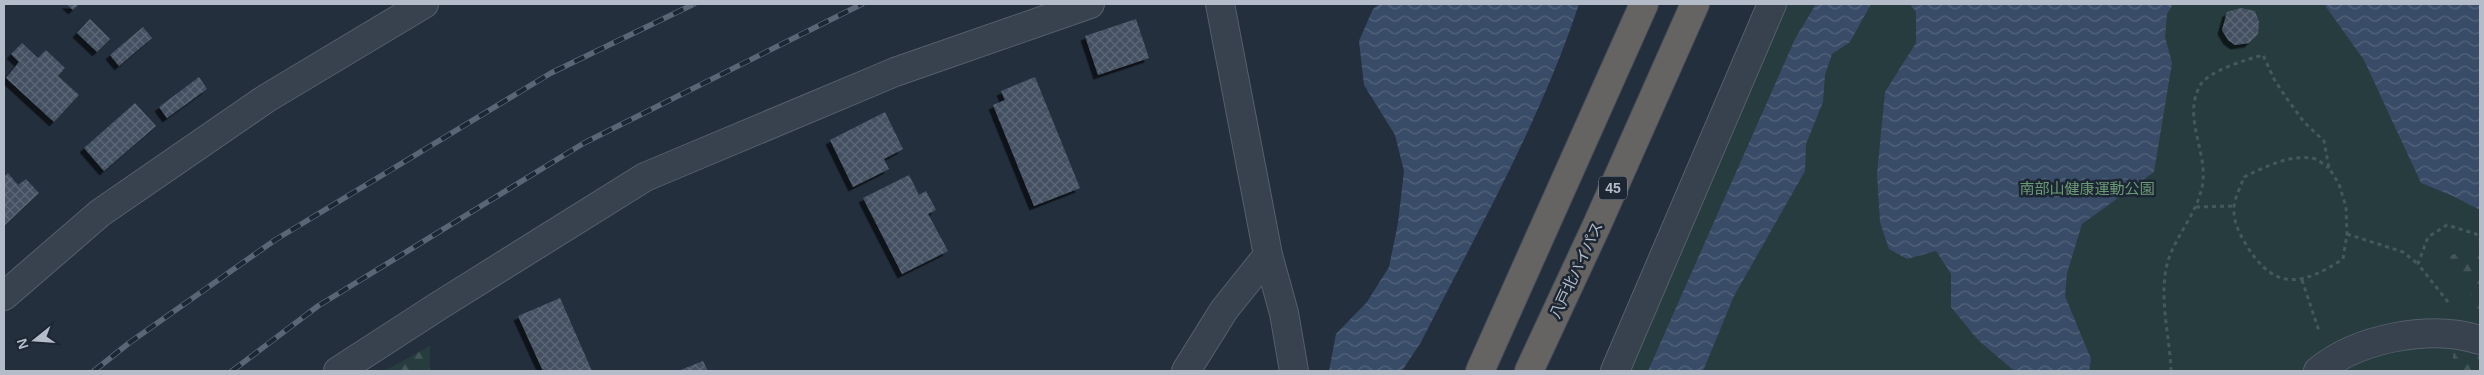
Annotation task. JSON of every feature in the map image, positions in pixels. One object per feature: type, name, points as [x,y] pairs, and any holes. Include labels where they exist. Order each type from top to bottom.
[{"type":"highway","points":[[1480,371],[1644,4]]},
{"type":"highway","name":"八戸北バイパス","points":[[1529,371],[1596,227],[1695,4]]},
{"type":"street","points":[[4,296],[100,213],[267,98],[424,4]]},
{"type":"street","points":[[338,371],[644,177],[895,72],[1090,4]]},
{"type":"street","points":[[1220,4],[1268,256],[1284,313],[1294,371]]},
{"type":"street","points":[[1615,371],[1772,4]]},
{"type":"street","points":[[1186,371],[1224,310],[1268,256]]},
{"type":"street","points":[[2323,367],[2357,349],[2406,335],[2470,336]]},
{"type":"path","points":[[2170,371],[2164,275],[2172,252],[2196,207],[2203,181],[2200,149],[2194,123],[2193,103],[2202,82],[2218,72],[2263,55],[2274,79],[2285,96],[2304,122],[2324,141],[2329,168],[2339,184],[2346,207],[2347,234],[2344,259],[2321,274],[2302,280],[2276,277],[2256,260],[2237,229],[2234,206],[2244,177],[2270,165],[2294,159],[2314,158],[2329,168]]},
{"type":"path","points":[[2196,207],[2234,206]]},
{"type":"path","points":[[2418,264],[2428,236],[2447,225],[2476,234],[2480,240]]},
{"type":"path","points":[[2347,234],[2403,252],[2418,264],[2453,309],[2470,336]]},
{"type":"path","points":[[2302,280],[2323,367]]},
{"type":"green space","name":"南部山健康運動公園","points":[[1772,4],[2480,4],[2480,371],[1615,371]]},
{"type":"green space","points":[[2469,249],[2480,250],[2480,326],[2470,292],[2449,256]]},
{"type":"green space","points":[[2480,330],[2480,371],[2453,371],[2453,354]]},
{"type":"green space","points":[[430,346],[430,371],[384,371]]},
{"type":"water","points":[[1379,4],[1579,4],[1546,91],[1527,134],[1421,342],[1402,371],[1329,371],[1336,334],[1367,302],[1389,267],[1398,223],[1404,171],[1395,135],[1364,85],[1359,41],[1373,9]]},
{"type":"water","points":[[1816,4],[1871,4],[1850,42],[1832,54],[1825,75],[1823,102],[1806,144],[1805,171],[1734,296],[1703,371],[1648,371],[1795,39]]},
{"type":"water","points":[[1910,4],[2173,4],[2167,14],[2165,37],[2172,63],[2154,172],[2082,224],[2067,273],[2065,296],[2091,359],[2089,371],[2016,371],[2012,369],[1978,340],[1951,307],[1951,274],[1936,251],[1907,259],[1889,249],[1880,222],[1877,174],[1885,92],[1916,43],[1916,12]]},
{"type":"water","points":[[2324,4],[2480,4],[2480,210],[2421,183],[2364,60]]},
{"type":"building","points":[[66,4],[79,4],[73,10]]},
{"type":"building","points":[[2241,8],[2255,11],[2259,22],[2258,34],[2249,43],[2235,45],[2228,40],[2222,30],[2227,12]]},
{"type":"building","points":[[90,19],[110,39],[97,52],[77,33]]},
{"type":"building","points":[[1136,19],[1149,58],[1098,75],[1085,36]]},
{"type":"building","points":[[143,27],[152,38],[119,66],[110,55]]},
{"type":"building","points":[[22,43],[38,58],[46,50],[65,68],[58,76],[79,95],[54,122],[6,78],[19,62],[11,54]]},
{"type":"building","points":[[199,77],[207,89],[167,118],[159,107]]},
{"type":"building","points":[[1035,77],[1080,188],[1034,206],[993,105],[1005,100],[1001,91]]},
{"type":"building","points":[[135,103],[156,126],[104,171],[84,148]]},
{"type":"building","points":[[885,112],[903,149],[884,159],[889,169],[853,187],[830,140]]},
{"type":"building","points":[[8,173],[18,185],[26,179],[39,193],[4,226],[4,177]]},
{"type":"building","points":[[909,175],[919,195],[926,191],[936,210],[928,214],[948,251],[902,274],[863,198]]},
{"type":"building","points":[[560,298],[592,371],[543,371],[518,316]]},
{"type":"building","points":[[703,361],[708,371],[678,371]]},
{"type":"railway","points":[[94,371],[129,343],[275,240],[551,73],[694,4]]},
{"type":"railway","points":[[232,371],[318,306],[584,143],[862,4]]}]
